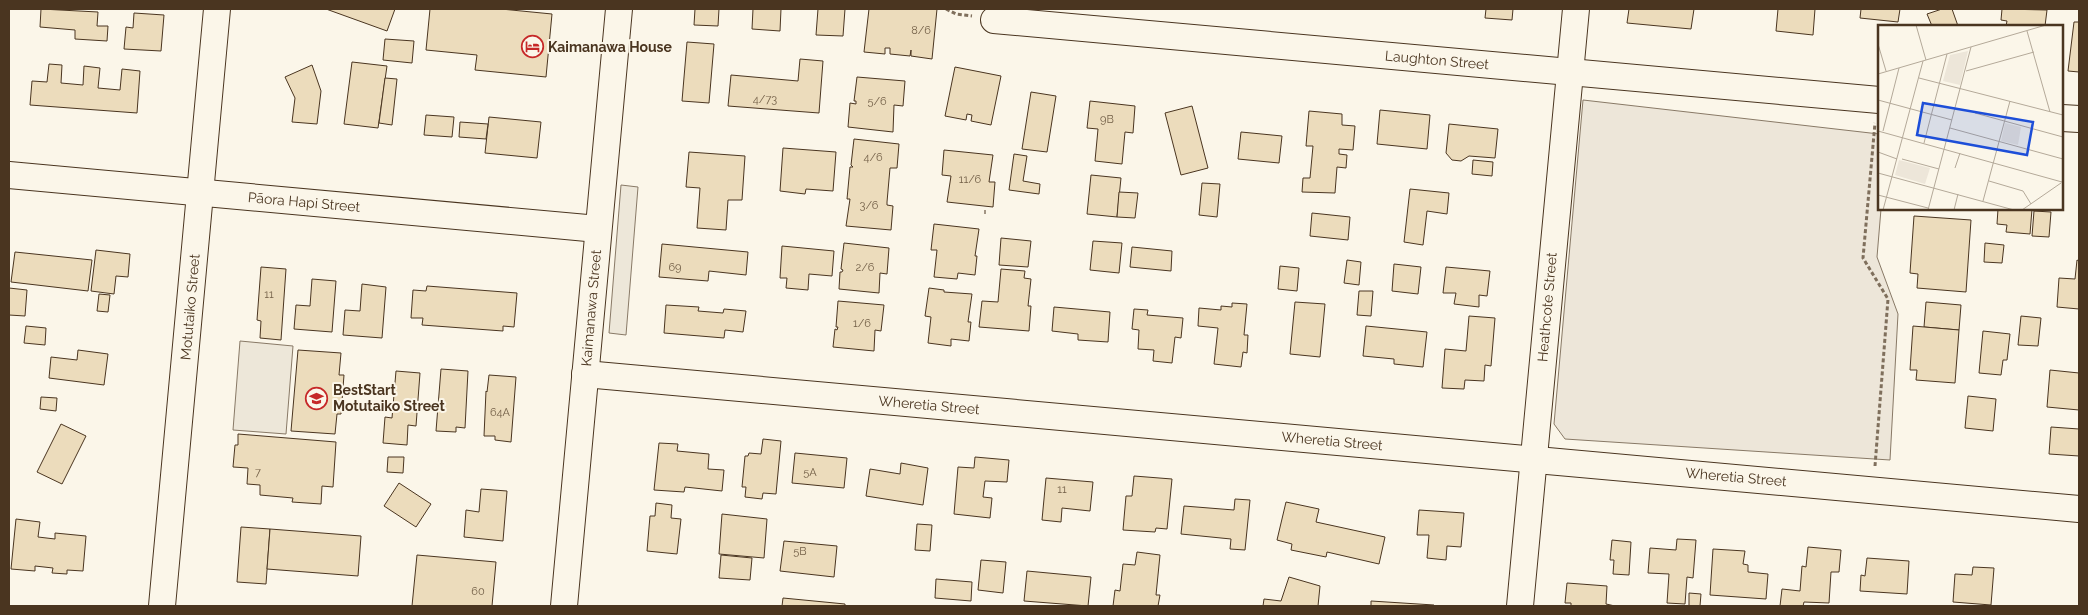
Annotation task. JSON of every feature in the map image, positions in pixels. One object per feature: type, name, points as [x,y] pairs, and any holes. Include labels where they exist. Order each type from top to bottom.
[{"type":"street","name":"Motutaiko Street","points":[[162,606],[217,9]]},
{"type":"street","name":"Kaimanawa Street","points":[[564,606],[619,9]]},
{"type":"street","name":"Heathcote Street","points":[[1520,606],[1576,9]]},
{"type":"street","name":"Laughton Street","points":[[994,20],[1878,100]]},
{"type":"street","points":[[2063,118],[2079,119]]},
{"type":"street","name":"Pāora Hapi Street","points":[[9,175],[598,229]]},
{"type":"street","name":"Wheretia Street","points":[[585,374],[2079,509]]},
{"type":"path","points":[[1873,490],[1888,299],[1863,258],[1878,100]]},
{"type":"shaded area","points":[[1583,100],[1878,134],[1878,210],[1881,210],[1877,257],[1898,314],[1890,460],[1565,439],[1554,424]]},
{"type":"shaded area","points":[[621,185],[638,187],[626,335],[609,333]]},
{"type":"shaded area","points":[[240,341],[293,346],[286,434],[233,430]]},
{"type":"building","points":[[41,9],[98,12],[97,26],[108,26],[107,41],[75,39],[75,30],[40,27]]},
{"type":"building","points":[[326,9],[395,9],[387,31]]},
{"type":"building","points":[[430,9],[501,9],[552,14],[546,77],[475,70],[477,55],[426,50]]},
{"type":"building","points":[[695,9],[719,9],[718,26],[694,25]]},
{"type":"building","points":[[753,9],[781,9],[780,31],[752,29]]},
{"type":"building","points":[[818,9],[845,9],[843,36],[816,35]]},
{"type":"building","points":[[869,9],[937,9],[932,59],[911,56],[911,50],[910,56],[890,54],[890,48],[885,48],[885,54],[864,52]]},
{"type":"building","points":[[1486,9],[1513,9],[1512,20],[1485,18]]},
{"type":"building","points":[[1629,9],[1694,9],[1691,29],[1627,23]]},
{"type":"building","points":[[1778,9],[1815,9],[1813,35],[1776,31]]},
{"type":"building","points":[[1861,9],[1900,9],[1898,22],[1860,18]]},
{"type":"building","points":[[1942,9],[1952,9],[1958,25],[1932,25],[1927,14]]},
{"type":"building","points":[[2002,9],[2047,10],[2045,25],[2006,25],[2007,21],[2001,20]]},
{"type":"building","points":[[134,13],[164,15],[161,51],[124,49],[126,27],[133,28]]},
{"type":"building","points":[[2074,22],[2079,22],[2079,72],[2068,71]]},
{"type":"building","points":[[385,39],[414,41],[412,63],[383,60]]},
{"type":"building","points":[[687,42],[714,44],[709,103],[682,101]]},
{"type":"building","points":[[800,59],[823,61],[819,113],[728,106],[731,75],[798,81]]},
{"type":"building","points":[[352,62],[387,66],[378,128],[344,124]]},
{"type":"building","points":[[49,64],[62,65],[61,83],[83,85],[84,66],[100,68],[98,88],[120,90],[122,69],[140,71],[137,113],[30,105],[32,81],[47,82]]},
{"type":"building","points":[[312,65],[321,91],[317,124],[292,122],[295,98],[285,77]]},
{"type":"building","points":[[955,67],[1001,76],[991,125],[971,121],[972,115],[967,114],[966,120],[945,116]]},
{"type":"building","points":[[857,77],[905,81],[903,106],[894,105],[893,132],[848,127],[850,103],[856,104],[856,101],[854,101]]},
{"type":"building","points":[[385,78],[397,79],[392,125],[379,123]]},
{"type":"building","points":[[1031,92],[1056,96],[1047,152],[1022,149]]},
{"type":"building","points":[[1090,101],[1135,106],[1133,133],[1125,132],[1122,164],[1095,161],[1098,129],[1087,128]]},
{"type":"building","points":[[1192,106],[1208,168],[1181,175],[1165,113]]},
{"type":"building","points":[[1380,110],[1430,115],[1427,149],[1377,144]]},
{"type":"building","points":[[1309,111],[1342,114],[1342,125],[1355,126],[1353,150],[1339,149],[1339,154],[1347,155],[1346,168],[1337,167],[1335,193],[1302,192],[1303,178],[1310,178],[1313,146],[1306,146]]},
{"type":"building","points":[[426,115],[454,117],[452,137],[424,135]]},
{"type":"building","points":[[489,117],[541,122],[537,158],[485,153]]},
{"type":"building","points":[[460,122],[488,124],[486,139],[459,137]]},
{"type":"building","points":[[1449,124],[1498,129],[1495,158],[1469,156],[1461,161],[1452,160],[1446,153]]},
{"type":"building","points":[[1241,132],[1282,136],[1279,163],[1238,159]]},
{"type":"building","points":[[854,139],[899,144],[897,168],[890,168],[887,205],[893,206],[891,230],[846,226],[850,199],[847,199],[850,167],[853,167],[851,165]]},
{"type":"building","points":[[783,148],[836,152],[833,191],[806,189],[805,194],[780,191]]},
{"type":"building","points":[[944,150],[993,155],[989,182],[995,182],[993,207],[947,202],[951,176],[942,175]]},
{"type":"building","points":[[689,152],[745,156],[742,200],[728,200],[726,230],[697,228],[700,188],[686,187]]},
{"type":"building","points":[[1014,154],[1027,156],[1023,181],[1040,184],[1039,194],[1009,190]]},
{"type":"building","points":[[1473,160],[1493,162],[1492,176],[1472,174]]},
{"type":"building","points":[[1091,175],[1121,178],[1117,217],[1087,214]]},
{"type":"building","points":[[1202,183],[1220,184],[1217,217],[1199,215]]},
{"type":"building","points":[[1410,189],[1449,193],[1447,214],[1427,211],[1423,245],[1404,242]]},
{"type":"building","points":[[1119,192],[1138,193],[1135,218],[1117,217]]},
{"type":"building","points":[[1998,210],[2032,210],[2030,234],[2006,232],[2007,225],[1997,224]]},
{"type":"building","points":[[2034,211],[2051,212],[2049,237],[2032,236]]},
{"type":"building","points":[[1312,213],[1350,217],[1348,240],[1310,236]]},
{"type":"building","points":[[1914,216],[1971,220],[1966,292],[1917,288],[1918,274],[1910,273]]},
{"type":"building","points":[[934,224],[979,229],[975,256],[977,256],[975,275],[958,273],[957,279],[934,277],[937,250],[931,250]]},
{"type":"building","points":[[1001,238],[1031,241],[1028,267],[999,265]]},
{"type":"building","points":[[1093,241],[1122,243],[1119,273],[1090,270]]},
{"type":"building","points":[[844,243],[889,248],[887,274],[880,273],[879,293],[839,289],[840,272],[843,270],[841,269]]},
{"type":"building","points":[[1985,243],[2004,245],[2002,263],[1984,262]]},
{"type":"building","points":[[662,244],[748,252],[746,275],[709,271],[708,281],[659,277]]},
{"type":"building","points":[[782,246],[834,251],[832,276],[809,274],[808,290],[786,288],[787,278],[780,278]]},
{"type":"building","points":[[1132,247],[1172,251],[1171,271],[1130,267]]},
{"type":"building","points":[[96,250],[130,254],[128,277],[116,276],[114,294],[91,291]]},
{"type":"building","points":[[15,252],[92,260],[88,291],[11,282]]},
{"type":"building","points":[[1347,260],[1361,262],[1359,285],[1344,283]]},
{"type":"building","points":[[2077,260],[2079,261],[2079,309],[2057,307],[2059,278],[2075,279]]},
{"type":"building","points":[[1394,264],[1421,267],[1418,294],[1392,291]]},
{"type":"building","points":[[1280,266],[1299,268],[1297,291],[1278,289]]},
{"type":"building","points":[[261,267],[286,269],[281,340],[260,338],[261,321],[257,320]]},
{"type":"building","points":[[1446,267],[1490,271],[1487,296],[1479,295],[1479,307],[1454,304],[1456,293],[1443,293]]},
{"type":"building","points":[[1001,269],[1025,271],[1024,278],[1031,279],[1028,306],[1031,306],[1029,331],[979,327],[982,301],[998,302]]},
{"type":"building","points":[[312,279],[336,281],[332,332],[294,329],[296,305],[310,306]]},
{"type":"building","points":[[362,284],[386,287],[382,338],[343,335],[345,310],[360,311]]},
{"type":"building","points":[[427,286],[517,293],[514,327],[503,326],[503,331],[422,325],[423,318],[411,318],[413,290],[426,291]]},
{"type":"building","points":[[9,288],[27,290],[25,316],[9,315]]},
{"type":"building","points":[[929,288],[944,290],[944,292],[972,294],[968,322],[971,322],[969,341],[951,339],[951,346],[928,343],[931,317],[925,316]]},
{"type":"building","points":[[1359,291],[1373,291],[1371,316],[1357,315]]},
{"type":"building","points":[[99,294],[110,295],[108,312],[97,311]]},
{"type":"building","points":[[838,301],[884,305],[881,331],[875,330],[874,351],[833,347],[835,329],[837,330],[838,327],[836,327]]},
{"type":"building","points":[[1295,302],[1325,304],[1320,357],[1290,354]]},
{"type":"building","points":[[1926,302],[1961,305],[1959,330],[1924,327]]},
{"type":"building","points":[[1232,303],[1247,304],[1244,335],[1248,335],[1247,353],[1243,352],[1241,367],[1214,364],[1218,328],[1198,326],[1199,308],[1221,310],[1221,306],[1232,307]]},
{"type":"building","points":[[666,305],[699,307],[698,311],[723,313],[724,309],[746,311],[743,332],[725,330],[724,338],[664,333]]},
{"type":"building","points":[[1054,307],[1110,312],[1108,342],[1078,340],[1078,334],[1052,331]]},
{"type":"building","points":[[1134,309],[1148,310],[1147,315],[1183,318],[1181,338],[1175,337],[1172,363],[1153,361],[1154,350],[1138,349],[1139,330],[1132,329]]},
{"type":"building","points":[[1469,316],[1495,318],[1491,366],[1485,365],[1484,381],[1465,380],[1464,389],[1442,388],[1445,349],[1466,351]]},
{"type":"building","points":[[2021,316],[2041,318],[2038,346],[2018,345]]},
{"type":"building","points":[[26,326],[46,328],[45,345],[24,343]]},
{"type":"building","points":[[1366,326],[1427,332],[1423,367],[1394,364],[1394,359],[1363,356]]},
{"type":"building","points":[[1913,326],[1959,330],[1955,383],[1916,380],[1917,370],[1910,370]]},
{"type":"building","points":[[1983,331],[2010,334],[2007,360],[2003,360],[2001,375],[1979,373]]},
{"type":"building","points":[[78,350],[108,354],[104,385],[49,378],[51,357],[77,360]]},
{"type":"building","points":[[298,350],[341,353],[339,375],[344,375],[341,414],[337,414],[335,434],[291,431]]},
{"type":"building","points":[[441,369],[468,371],[465,428],[456,427],[456,432],[436,431]]},
{"type":"building","points":[[2050,370],[2079,373],[2079,410],[2047,407]]},
{"type":"building","points":[[396,371],[420,373],[416,426],[408,425],[407,445],[383,443],[385,417],[392,418]]},
{"type":"building","points":[[489,375],[516,377],[511,442],[495,440],[495,436],[484,436],[486,391]]},
{"type":"building","points":[[1968,396],[1996,399],[1993,431],[1965,428]]},
{"type":"building","points":[[41,397],[57,398],[56,411],[40,409]]},
{"type":"building","points":[[61,424],[86,436],[62,484],[37,472]]},
{"type":"building","points":[[2051,427],[2079,429],[2079,456],[2049,454]]},
{"type":"building","points":[[238,434],[336,442],[333,487],[322,486],[321,504],[292,502],[293,498],[260,495],[260,485],[247,484],[248,468],[233,467],[235,445],[238,445]]},
{"type":"building","points":[[763,439],[781,441],[776,494],[763,493],[762,499],[745,497],[746,487],[742,487],[745,456],[748,456],[749,453],[761,454]]},
{"type":"building","points":[[659,443],[678,444],[677,451],[709,454],[708,469],[724,470],[722,491],[685,487],[684,492],[654,490]]},
{"type":"building","points":[[795,453],[847,458],[844,488],[792,483]]},
{"type":"building","points":[[388,457],[404,457],[403,473],[387,472]]},
{"type":"building","points":[[975,457],[1009,460],[1007,482],[985,481],[983,497],[992,498],[990,518],[954,514],[958,467],[974,468]]},
{"type":"building","points":[[901,463],[928,468],[923,505],[866,496],[870,469],[900,474]]},
{"type":"building","points":[[1134,476],[1172,479],[1167,529],[1156,528],[1155,532],[1123,530],[1126,496],[1132,496]]},
{"type":"building","points":[[1046,478],[1093,482],[1090,511],[1062,508],[1061,522],[1042,520]]},
{"type":"building","points":[[399,483],[431,504],[416,527],[384,506]]},
{"type":"building","points":[[481,489],[507,491],[503,541],[464,537],[466,510],[479,512]]},
{"type":"building","points":[[1235,499],[1250,500],[1245,550],[1230,549],[1231,539],[1181,534],[1184,506],[1234,510]]},
{"type":"building","points":[[1286,502],[1319,509],[1316,522],[1385,537],[1379,564],[1327,552],[1326,557],[1291,550],[1292,544],[1277,540]]},
{"type":"building","points":[[656,503],[672,505],[671,518],[681,519],[677,554],[647,551],[650,516],[655,516]]},
{"type":"building","points":[[1419,510],[1464,513],[1461,547],[1447,546],[1446,560],[1427,558],[1429,535],[1417,535]]},
{"type":"building","points":[[722,514],[767,519],[764,558],[719,554]]},
{"type":"building","points":[[16,519],[40,522],[38,537],[55,539],[55,533],[86,536],[83,571],[67,570],[67,574],[52,573],[53,568],[35,566],[35,571],[11,569]]},
{"type":"building","points":[[917,524],[932,525],[930,551],[915,550]]},
{"type":"building","points":[[241,527],[270,529],[266,584],[237,582]]},
{"type":"building","points":[[270,529],[361,536],[358,576],[267,569]]},
{"type":"building","points":[[1677,539],[1696,540],[1693,578],[1687,577],[1685,604],[1667,603],[1669,574],[1648,573],[1650,548],[1676,550]]},
{"type":"building","points":[[1612,540],[1631,542],[1629,575],[1613,574],[1614,560],[1610,560]]},
{"type":"building","points":[[784,541],[837,546],[834,577],[780,571]]},
{"type":"building","points":[[1808,547],[1841,550],[1839,572],[1831,572],[1829,603],[1804,602],[1803,606],[1780,606],[1782,589],[1800,591],[1802,566],[1806,567]]},
{"type":"building","points":[[1713,549],[1745,551],[1743,564],[1748,565],[1748,572],[1768,574],[1766,599],[1710,595]]},
{"type":"building","points":[[1137,552],[1160,555],[1156,595],[1160,595],[1158,606],[1113,606],[1115,590],[1120,591],[1123,564],[1135,565]]},
{"type":"building","points":[[417,555],[496,562],[492,606],[412,606]]},
{"type":"building","points":[[721,555],[752,558],[750,580],[719,578]]},
{"type":"building","points":[[1867,558],[1909,561],[1907,594],[1860,591],[1861,575],[1865,576]]},
{"type":"building","points":[[981,560],[1006,562],[1003,593],[978,590]]},
{"type":"building","points":[[1973,567],[1994,568],[1991,605],[1953,602],[1955,574],[1972,575]]},
{"type":"building","points":[[1027,571],[1091,577],[1088,606],[1024,601]]},
{"type":"building","points":[[1289,577],[1320,586],[1318,606],[1263,606],[1264,599],[1281,601]]},
{"type":"building","points":[[936,579],[972,582],[971,601],[935,598]]},
{"type":"building","points":[[1567,583],[1607,586],[1606,604],[1615,606],[1571,606],[1571,603],[1565,603]]},
{"type":"building","points":[[1689,593],[1701,594],[1700,606],[1689,606]]},
{"type":"building","points":[[783,598],[845,604],[845,606],[782,606]]},
{"type":"building","points":[[1371,601],[1434,605],[1434,606],[1371,606]]},
{"type":"place","name":"Kaimanawa House","points":[[532,47]]},
{"type":"place","name":"BestStart Motutaiko Street","points":[[317,398]]}]
